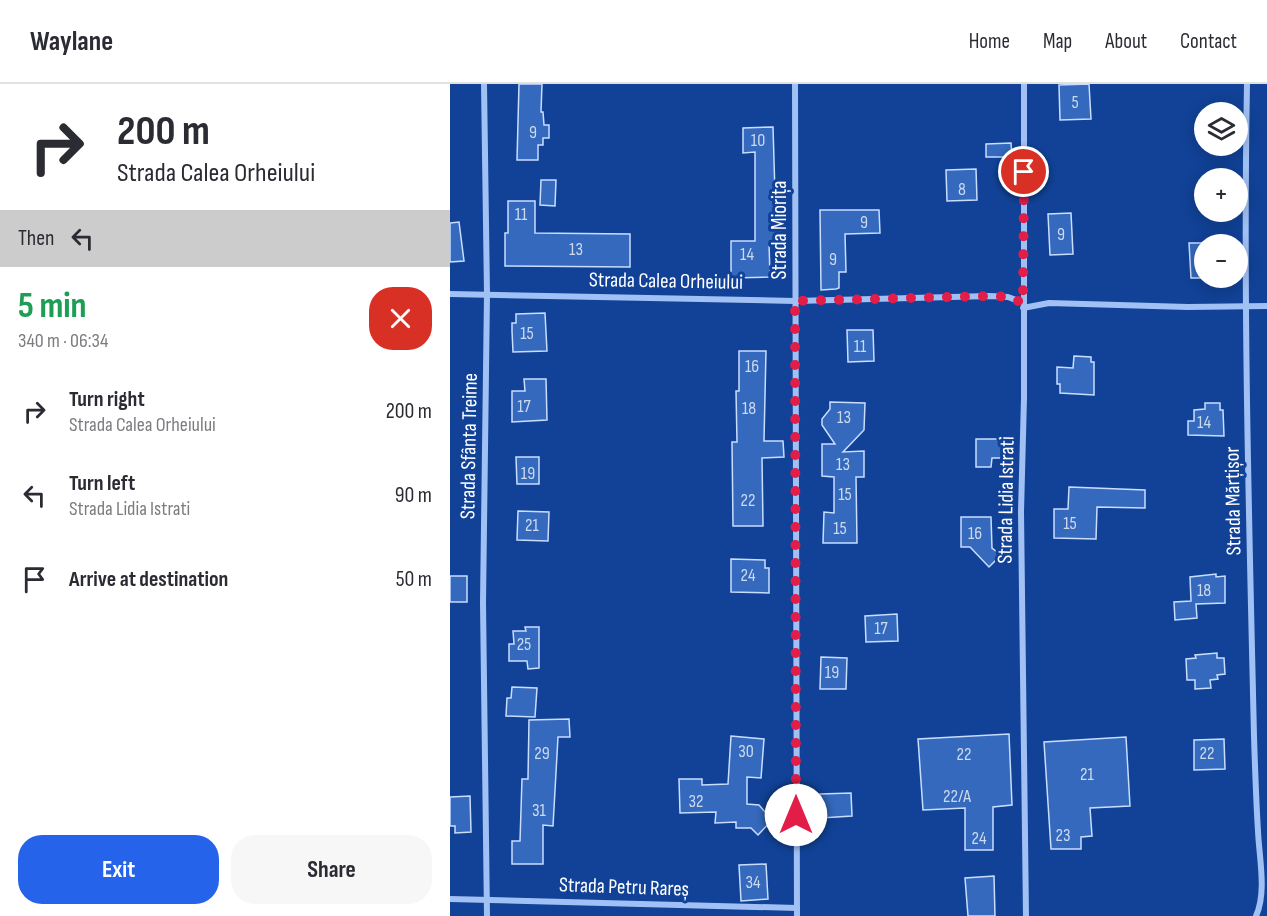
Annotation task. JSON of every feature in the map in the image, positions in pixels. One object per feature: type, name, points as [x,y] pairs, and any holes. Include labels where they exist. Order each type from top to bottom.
[{"type":"street","name":"Strada Sfânta Treime","points":[[484,84],[487,294],[483,603],[487,916]]},
{"type":"street","name":"Strada Miorița","points":[[795,84],[797,916]]},
{"type":"street","name":"Strada Lidia Istrati","points":[[1024,84],[1024,398],[1020,512],[1026,916]]},
{"type":"street","name":"Strada Mărțișor","points":[[1247,84],[1246,306],[1255,769],[1261,886],[1256,916]]},
{"type":"street","name":"Strada Calea Orheiului","points":[[450,294],[795,301],[990,296],[1008,297],[1023,306],[1049,303],[1188,307],[1267,306]]},
{"type":"street","name":"Strada Petru Rareș","points":[[450,899],[797,908]]},
{"type":"building","points":[[519,84],[542,84],[541,112],[543,112],[544,125],[549,125],[549,138],[543,138],[543,145],[538,145],[538,160],[517,160]]},
{"type":"building","points":[[1089,84],[1091,119],[1060,120],[1059,85]]},
{"type":"building","points":[[773,127],[776,227],[780,227],[781,241],[769,242],[770,277],[731,278],[731,241],[755,241],[755,152],[743,153],[743,128]]},
{"type":"building","points":[[1011,143],[1012,157],[986,157],[986,144]]},
{"type":"building","points":[[976,169],[977,200],[947,201],[946,170]]},
{"type":"building","points":[[541,180],[556,180],[555,206],[540,205]]},
{"type":"building","points":[[508,201],[535,201],[535,233],[630,234],[630,267],[505,266]]},
{"type":"building","points":[[820,210],[879,210],[880,233],[845,234],[846,272],[839,272],[839,288],[836,289],[821,290]]},
{"type":"building","points":[[1071,213],[1073,254],[1050,255],[1048,214]]},
{"type":"building","points":[[459,222],[464,261],[450,262],[450,223]]},
{"type":"building","points":[[1189,243],[1194,243],[1194,278],[1191,278]]},
{"type":"building","points":[[545,313],[547,351],[513,352],[512,323],[516,323],[516,314]]},
{"type":"building","points":[[847,330],[873,330],[874,361],[848,362]]},
{"type":"building","points":[[739,351],[766,351],[764,441],[783,441],[784,457],[762,458],[763,526],[733,526],[732,442],[737,442],[736,391],[739,391]]},
{"type":"building","points":[[1074,356],[1091,357],[1091,362],[1094,362],[1094,395],[1060,393],[1060,384],[1057,384],[1057,367],[1073,368]]},
{"type":"building","points":[[524,379],[546,379],[547,420],[512,422],[512,391],[525,391]]},
{"type":"building","points":[[830,402],[865,403],[864,430],[843,452],[864,451],[864,477],[856,477],[857,543],[823,543],[824,512],[834,513],[834,477],[822,476],[822,444],[835,444],[822,425],[822,419],[830,409]]},
{"type":"building","points":[[1205,403],[1220,403],[1220,410],[1223,410],[1224,436],[1188,435],[1188,421],[1194,421],[1194,410],[1205,409]]},
{"type":"building","points":[[976,439],[1008,439],[1008,458],[992,458],[991,467],[976,467]]},
{"type":"building","points":[[516,457],[539,457],[539,484],[517,484]]},
{"type":"building","points":[[1069,487],[1145,490],[1145,508],[1097,507],[1096,539],[1054,538],[1054,509],[1068,509]]},
{"type":"building","points":[[518,511],[549,512],[548,541],[517,540]]},
{"type":"building","points":[[961,517],[991,517],[992,548],[1001,555],[989,567],[970,547],[961,547]]},
{"type":"building","points":[[731,559],[765,560],[765,568],[769,568],[769,593],[731,592]]},
{"type":"building","points":[[1216,574],[1216,577],[1225,576],[1225,603],[1196,604],[1197,618],[1175,620],[1174,602],[1191,601],[1190,577]]},
{"type":"building","points":[[450,576],[467,576],[467,602],[450,602]]},
{"type":"building","points":[[897,614],[898,641],[866,642],[865,616]]},
{"type":"building","points":[[525,627],[539,627],[539,668],[528,669],[527,661],[509,661],[509,644],[514,644],[513,631],[526,631]]},
{"type":"building","points":[[1217,653],[1217,658],[1224,658],[1225,674],[1217,675],[1218,679],[1210,680],[1211,688],[1195,689],[1195,680],[1187,680],[1186,659],[1196,658],[1195,655]]},
{"type":"building","points":[[821,657],[847,658],[846,689],[820,689]]},
{"type":"building","points":[[512,687],[537,688],[535,717],[506,716],[507,698],[511,698]]},
{"type":"building","points":[[569,719],[570,737],[558,737],[553,826],[543,825],[543,864],[512,864],[512,841],[520,841],[522,779],[528,779],[529,720]]},
{"type":"building","points":[[1009,734],[1012,805],[993,807],[993,850],[965,850],[965,808],[923,810],[918,739]]},
{"type":"building","points":[[731,736],[764,739],[761,778],[747,777],[747,804],[759,805],[772,820],[758,835],[751,828],[736,828],[736,822],[715,823],[716,812],[680,813],[679,779],[702,779],[702,785],[728,784]]},
{"type":"building","points":[[1126,737],[1130,806],[1090,808],[1092,836],[1081,837],[1081,849],[1051,849],[1044,742]]},
{"type":"building","points":[[1224,739],[1225,769],[1194,770],[1194,740]]},
{"type":"building","points":[[851,793],[852,816],[821,818],[820,794]]},
{"type":"building","points":[[470,796],[471,832],[455,833],[455,826],[450,826],[450,797]]},
{"type":"building","points":[[766,864],[768,899],[741,901],[739,865]]},
{"type":"building","points":[[994,876],[995,916],[968,916],[965,878]]},
{"type":"route","points":[[796,815],[795,301],[990,296],[1008,297],[1023,303],[1024,172]]}]
